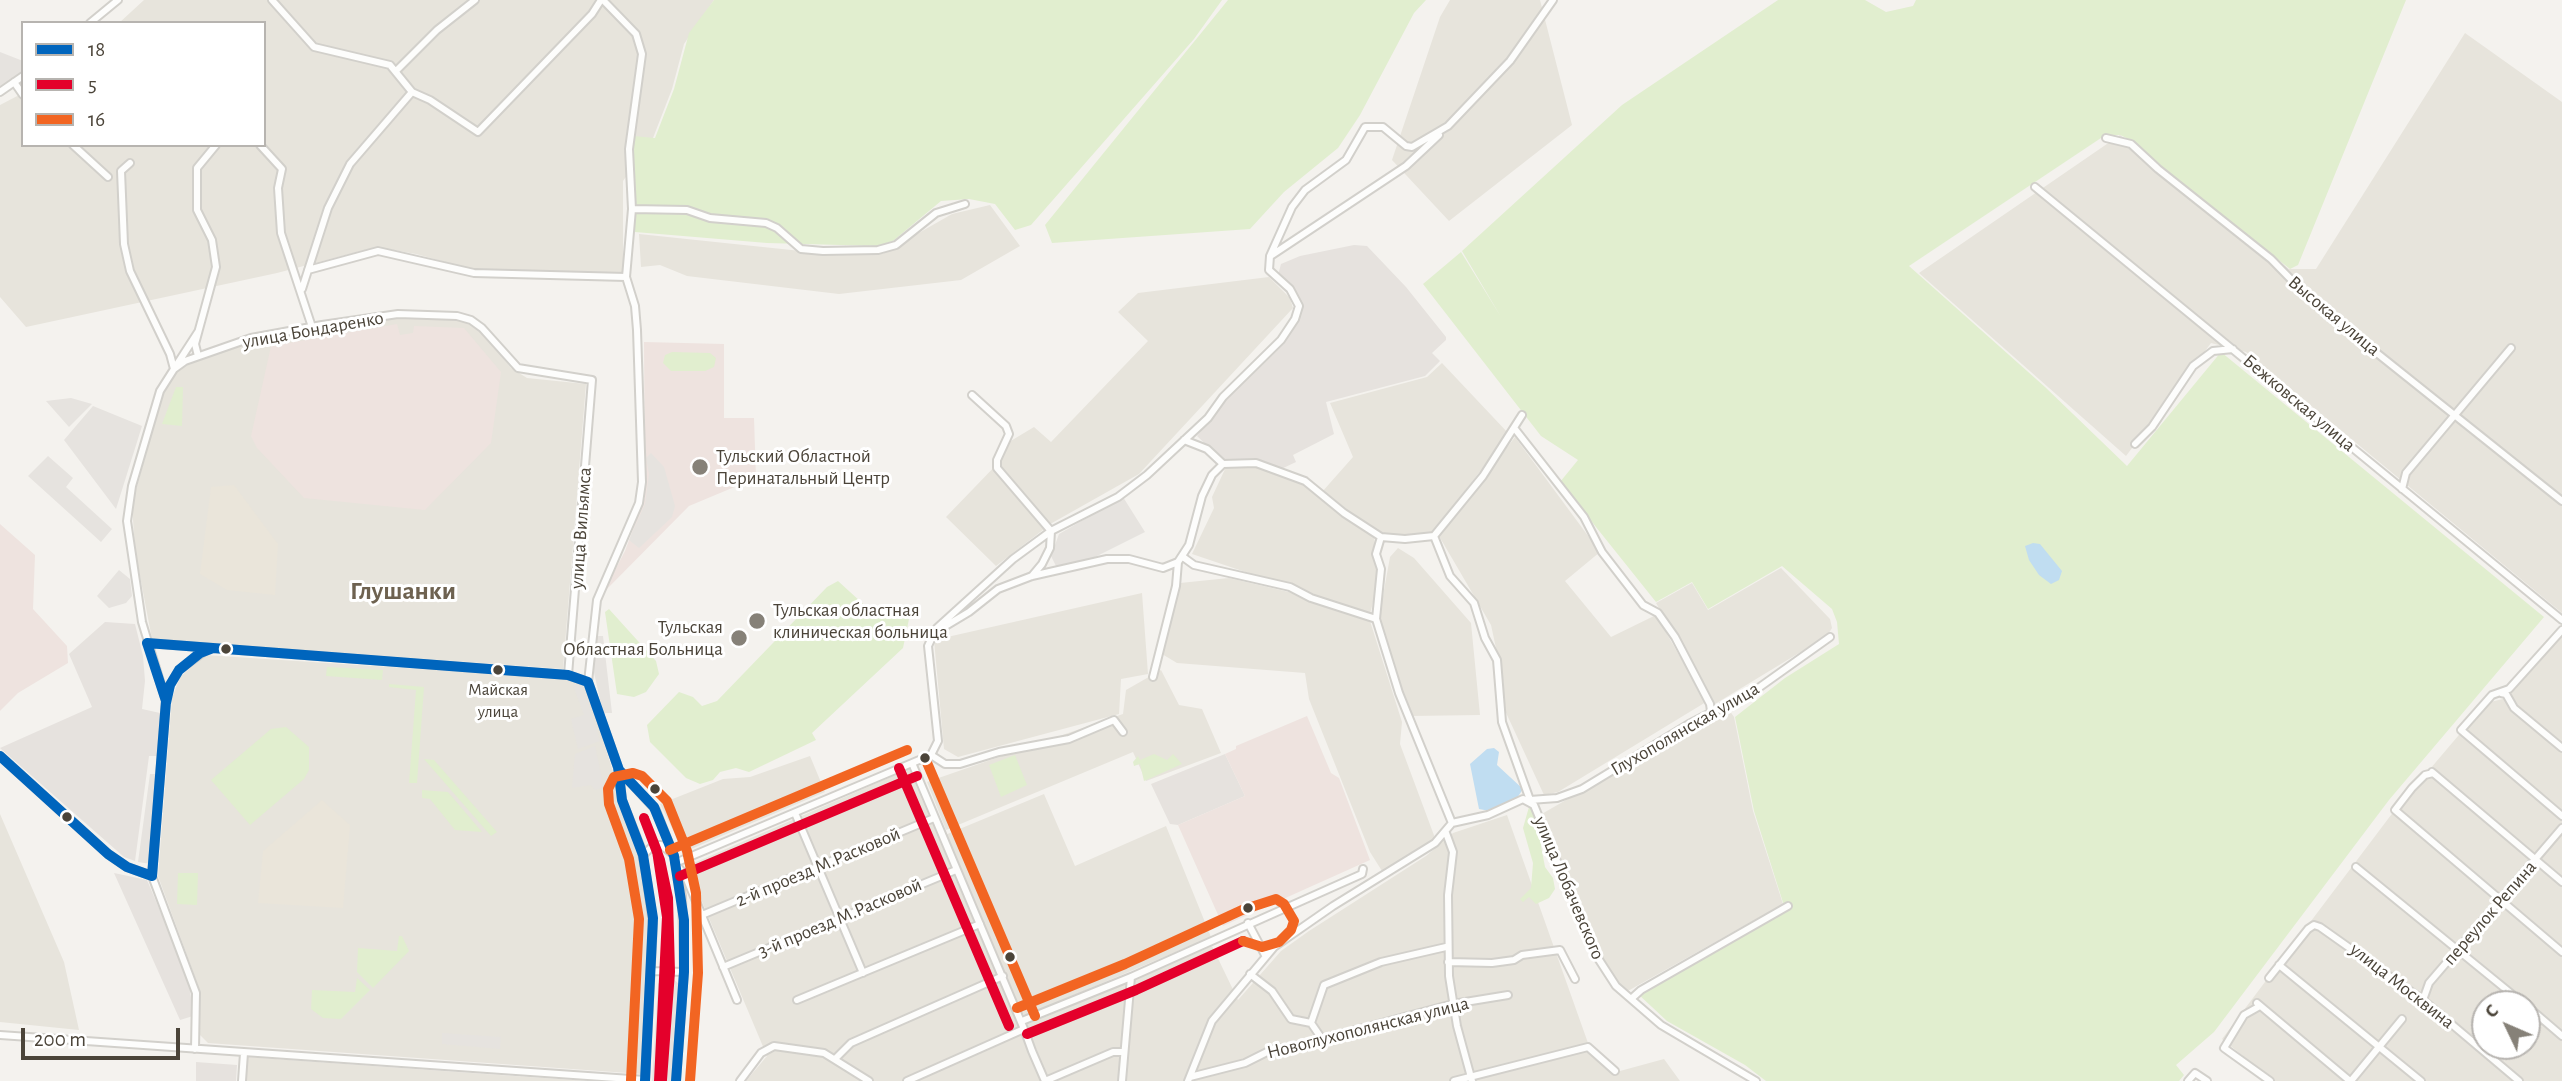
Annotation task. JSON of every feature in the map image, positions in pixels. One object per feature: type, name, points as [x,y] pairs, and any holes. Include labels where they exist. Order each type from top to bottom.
[{"type":"street","points":[[92,21],[118,0]]},
{"type":"street","points":[[0,1035],[645,1081],[653,971],[653,918],[643,855],[622,800],[619,771],[588,682],[597,600],[639,503],[642,482],[637,330],[635,306],[626,277],[632,209],[629,149],[642,54],[636,34],[602,0],[592,14],[478,132],[412,92],[397,70],[390,65],[314,47],[272,0]]},
{"type":"street","points":[[397,70],[437,30],[475,0]]},
{"type":"street","points":[[1270,256],[1406,166],[1510,61],[1553,0]]},
{"type":"street","points":[[0,92],[21,77]]},
{"type":"street","points":[[14,82],[21,92]]},
{"type":"street","points":[[302,289],[328,208],[350,164],[412,92]]},
{"type":"street","points":[[675,859],[795,813],[931,755],[938,741],[928,646],[934,633],[949,616],[1013,559],[1051,531],[1118,497],[1184,440],[1281,340],[1295,319],[1299,306],[1290,289],[1269,270],[1270,256],[1292,207],[1304,190],[1346,160],[1365,127],[1383,127],[1406,146],[1412,147],[1448,126]]},
{"type":"street","name":"Высокая улица","points":[[2106,138],[2131,144],[2158,169],[2272,259],[2308,297],[2562,501]]},
{"type":"street","points":[[75,147],[108,177]]},
{"type":"street","points":[[198,356],[195,344],[216,267],[212,240],[197,210],[197,168],[214,147]]},
{"type":"street","points":[[262,147],[282,169],[278,188],[281,233],[302,289],[312,327]]},
{"type":"street","points":[[130,163],[121,171],[124,244],[130,271],[170,354],[174,369]]},
{"type":"street","name":"Бежковская улица","points":[[2035,187],[2562,620]]},
{"type":"street","points":[[632,209],[687,210],[710,218],[766,223],[777,228],[801,249],[823,251],[878,250],[896,245],[936,213],[965,204]]},
{"type":"street","points":[[308,270],[378,251],[474,273],[626,277]]},
{"type":"street","name":"улица Бондаренко","points":[[174,369],[185,361],[251,338],[398,314],[457,316],[471,320],[482,328],[518,368],[592,380]]},
{"type":"street","points":[[166,701],[147,643],[131,555],[128,506],[160,391],[198,332]]},
{"type":"street","points":[[2402,488],[2406,473],[2511,348]]},
{"type":"street","points":[[2135,444],[2152,427],[2193,366],[2213,351],[2233,349]]},
{"type":"street","name":"улица Вильямса","points":[[568,675],[592,380]]},
{"type":"street","points":[[972,395],[1006,426],[1009,434],[997,460],[997,468],[1051,531],[1050,548],[1042,564],[1031,576]]},
{"type":"street","points":[[1153,677],[1181,560],[1202,496],[1212,475],[1223,464],[1256,463],[1305,481],[1344,513],[1379,535],[1405,539],[1434,536],[1483,476],[1522,415]]},
{"type":"street","points":[[1515,429],[1584,517],[1602,552],[1643,605],[1658,613],[1675,637],[1710,704],[1711,711]]},
{"type":"street","points":[[1184,440],[1207,449],[1223,464]]},
{"type":"street","points":[[1189,1079],[1212,1021],[1265,955],[1333,906],[1435,843],[1452,823],[1399,693],[1376,619],[1381,569],[1376,554],[1379,535]]},
{"type":"street","name":"улица Лобачевского","points":[[1434,536],[1450,576],[1474,603],[1485,638],[1497,660],[1502,722],[1526,800],[1594,952],[1616,986],[1661,1025],[1756,1081]]},
{"type":"street","points":[[934,633],[969,612],[998,589],[1031,576],[1120,558],[1163,568],[1177,580]]},
{"type":"street","points":[[1163,568],[1181,560],[1290,587],[1311,598],[1376,619]]},
{"type":"street","points":[[2562,630],[2509,689],[2492,695],[2477,709],[2463,725],[2462,733],[2562,816]]},
{"type":"street","name":"Глухополянская улица","points":[[1452,823],[1488,815],[1526,800],[1557,797],[1582,789],[1711,711],[1757,689],[1830,637]]},
{"type":"street","points":[[147,643],[568,675],[588,682]]},
{"type":"street","points":[[195,1049],[196,993],[152,876],[166,701],[170,685],[179,670],[209,648]]},
{"type":"street","points":[[2509,689],[2514,708],[2562,748]]},
{"type":"street","points":[[2501,693],[2510,699]]},
{"type":"street","points":[[931,755],[945,764],[960,764],[999,752],[1069,739],[1114,720],[1123,732]]},
{"type":"street","points":[[0,756],[108,854],[127,867],[152,876]]},
{"type":"street","points":[[912,763],[1045,1081],[1113,1052],[1124,1052]]},
{"type":"street","points":[[619,771],[656,810],[737,1000]]},
{"type":"street","points":[[2562,882],[2432,772],[2425,775],[2395,810],[2562,952]]},
{"type":"street","points":[[622,789],[638,789]]},
{"type":"street","points":[[795,813],[863,973]]},
{"type":"street","name":"2-й проезд М.Расковой","points":[[702,915],[934,818]]},
{"type":"street","name":"переулок Репина","points":[[2423,1000],[2429,983],[2562,828]]},
{"type":"street","points":[[1446,833],[1453,852],[1446,947],[1453,1004],[1472,1079]]},
{"type":"street","points":[[643,855],[654,845],[661,845],[675,859],[684,920],[684,972],[676,1081]]},
{"type":"street","points":[[907,1081],[1023,1025],[1362,874],[1363,869]]},
{"type":"street","points":[[2359,869],[2508,990]]},
{"type":"street","name":"3-й проезд М.Расковой","points":[[723,967],[956,870]]},
{"type":"street","points":[[1631,999],[1641,990],[1788,906]]},
{"type":"street","points":[[1248,923],[1265,955]]},
{"type":"street","points":[[797,1000],[980,924]]},
{"type":"street","name":"улица Москвина","points":[[2279,965],[2314,925],[2351,946],[2423,1000],[2519,1081]]},
{"type":"street","points":[[1311,1023],[1324,985],[1381,962],[1446,947]]},
{"type":"street","points":[[1448,962],[1492,963],[1514,960],[1522,955],[1560,950],[1575,979]]},
{"type":"street","points":[[2269,978],[2279,965],[2421,1081]]},
{"type":"street","points":[[653,971],[684,972]]},
{"type":"street","points":[[1250,974],[1272,991],[1291,1018],[1311,1023],[1322,1039]]},
{"type":"street","points":[[836,1058],[851,1042],[1003,976]]},
{"type":"street","points":[[1122,1081],[1131,977]]},
{"type":"street","name":"Новоглухополянская улица","points":[[1189,1079],[1245,1063],[1273,1049],[1310,1046],[1322,1039],[1453,1004],[1508,995]]},
{"type":"street","points":[[2270,1081],[2224,1048],[2244,1015],[2258,1004],[2351,1081],[2402,1019]]},
{"type":"street","points":[[2541,1018],[2562,1036]]},
{"type":"street","points":[[1454,1081],[1472,1079],[1588,1047],[1615,1070]]},
{"type":"street","points":[[740,1081],[766,1049],[809,1050],[836,1058],[869,1081]]},
{"type":"street","points":[[243,1081],[244,1053]]},
{"type":"street","points":[[2188,1081],[2195,1073],[2207,1081]]},
{"type":"shaded area","points":[[144,0],[714,0],[684,44],[672,89],[653,138],[623,181],[623,273],[471,269],[416,254],[376,247],[277,273],[26,327],[0,297],[0,105],[21,94],[21,147],[266,147],[266,21],[121,21]]},
{"type":"shaded area","points":[[1450,0],[1540,0],[1572,125],[1449,221],[1392,160],[1440,17]]},
{"type":"shaded area","points":[[2465,33],[2562,102],[2562,613],[2246,352],[2211,343],[2126,456],[1919,273],[2120,135],[2289,269],[2316,269]]},
{"type":"shaded area","points":[[0,52],[21,60],[21,74],[0,88]]},
{"type":"shaded area","points":[[990,205],[1020,246],[961,280],[839,294],[687,276],[660,265],[641,267],[639,234],[820,253],[882,254],[952,214]]},
{"type":"shaded area","points":[[1354,245],[1367,246],[1406,287],[1446,337],[1432,353],[1440,361],[1425,376],[1326,402],[1334,434],[1293,455],[1296,462],[1279,470],[1254,461],[1232,462],[1220,458],[1197,436],[1224,399],[1284,342],[1297,321],[1301,305],[1278,275],[1281,264],[1300,256]]},
{"type":"shaded area","points":[[1269,277],[1290,298],[1293,308],[1139,474],[1052,523],[996,566],[946,517],[1000,461],[1009,442],[1034,427],[1051,442],[1148,341],[1118,312],[1138,293]]},
{"type":"shaded area","points":[[398,318],[455,319],[470,324],[480,329],[511,368],[527,378],[586,384],[563,669],[152,639],[135,550],[132,504],[163,393],[176,372],[198,358],[251,342]]},
{"type":"shaded area","points":[[397,324],[400,335],[413,333],[414,326],[464,328],[501,372],[491,443],[425,510],[304,498],[257,448],[251,436],[271,346]]},
{"type":"shaded area","name":"Тульский Областной Перинатальный Центр","points":[[644,342],[724,344],[724,418],[754,418],[756,478],[689,506],[603,593],[625,551],[645,497]]},
{"type":"shaded area","points":[[1442,363],[1509,434],[1433,532],[1405,536],[1385,534],[1348,513],[1322,492],[1353,457],[1330,403],[1427,377]]},
{"type":"shaded area","points":[[71,398],[92,404],[69,427],[46,401]]},
{"type":"shaded area","points":[[93,406],[142,426],[116,509],[64,440]]},
{"type":"shaded area","points":[[1515,437],[1600,552],[1565,581],[1611,637],[1656,615],[1706,702],[1558,792],[1544,795],[1502,704],[1504,685],[1491,625],[1439,536]]},
{"type":"shaded area","points":[[651,453],[664,467],[675,506],[672,517],[639,548],[629,540],[645,504],[649,474],[646,458]]},
{"type":"shaded area","points":[[48,456],[73,478],[66,487],[112,529],[101,542],[28,476]]},
{"type":"shaded area","points":[[1253,465],[1306,486],[1374,535],[1378,583],[1370,614],[1192,554],[1214,508],[1212,497],[1226,467]]},
{"type":"shaded area","points":[[234,485],[278,544],[275,595],[227,590],[200,574],[211,487]]},
{"type":"shaded area","points":[[1123,497],[1145,532],[1083,563],[1057,568],[1051,556],[1059,534]]},
{"type":"shaded area","points":[[0,524],[35,555],[33,609],[67,646],[68,663],[18,693],[0,711]]},
{"type":"shaded area","points":[[1398,548],[1414,558],[1471,623],[1480,715],[1410,716],[1401,695],[1379,618],[1390,557]]},
{"type":"shaded area","points":[[1781,568],[1830,619],[1832,628],[1827,636],[1715,704],[1656,603],[1692,583],[1708,610]]},
{"type":"shaded area","points":[[119,570],[130,579],[132,596],[126,603],[109,608],[97,596]]},
{"type":"shaded area","points":[[1229,578],[1293,593],[1370,621],[1402,722],[1400,744],[1435,838],[1382,871],[1370,852],[1309,699],[1305,673],[1177,663],[1162,654],[1180,583]]},
{"type":"shaded area","points":[[1142,593],[1148,674],[1121,679],[1119,714],[958,757],[944,749],[934,640]]},
{"type":"shaded area","points":[[105,622],[135,624],[143,656],[145,681],[142,709],[160,713],[160,756],[149,756],[135,861],[124,857],[0,748],[92,707],[69,654]]},
{"type":"shaded area","points":[[2562,634],[2562,1081],[2274,1081],[2222,1039],[2391,815],[2486,703],[2503,699]]},
{"type":"shaded area","points":[[595,636],[603,636],[612,713],[603,713],[593,668]]},
{"type":"shaded area","points":[[205,655],[573,679],[586,686],[640,857],[649,911],[642,1074],[208,1043],[200,1035],[200,991],[158,876],[172,698],[180,677]]},
{"type":"shaded area","points":[[1161,670],[1179,705],[1202,709],[1221,753],[1146,781],[1133,752],[946,830],[927,782],[1123,714],[1126,690]]},
{"type":"shaded area","points":[[573,685],[584,687],[600,741],[578,749],[571,719],[584,715]]},
{"type":"shaded area","points":[[1727,707],[1734,717],[1753,811],[1783,904],[1626,992],[1598,954],[1540,815]]},
{"type":"shaded area","points":[[1307,716],[1331,773],[1339,778],[1370,860],[1223,926],[1178,825],[1245,796],[1225,754],[1236,749],[1236,746]]},
{"type":"shaded area","points":[[595,746],[604,788],[595,790],[591,785],[572,788],[575,754]]},
{"type":"shaded area","points":[[1225,754],[1245,796],[1178,825],[1170,824],[1151,784]]},
{"type":"shaded area","points":[[810,756],[825,792],[684,852],[660,804],[723,779],[750,777]]},
{"type":"shaded area","points":[[909,769],[1019,1028],[1212,946],[1238,1000],[1281,951],[1309,931],[1426,856],[1453,833],[1507,815],[1588,1043],[1620,1071],[1664,1059],[1680,1081],[746,1081],[767,1056],[687,866]]},
{"type":"shaded area","points":[[150,774],[160,774],[151,864],[138,862]]},
{"type":"shaded area","points":[[1044,794],[1075,866],[1166,826],[1211,937],[1027,1015],[1022,1014],[945,835]]},
{"type":"shaded area","points":[[322,800],[350,825],[343,908],[258,903],[263,851]]},
{"type":"shaded area","points":[[0,814],[64,962],[79,1030],[0,1022]]},
{"type":"shaded area","points":[[114,873],[147,880],[189,979],[193,1016],[180,1020]]},
{"type":"shaded area","points":[[671,977],[679,984],[673,1081],[652,1081],[658,984],[662,978]]},
{"type":"shaded area","points":[[442,1033],[501,1037],[500,1049],[442,1044]]},
{"type":"shaded area","points":[[247,1057],[499,1075],[589,1081],[246,1081]]},
{"type":"shaded area","points":[[196,1062],[237,1065],[236,1081],[196,1081]]},
{"type":"green space","points":[[714,0],[1222,0],[1194,39],[1031,225],[1015,230],[995,204],[969,199],[941,201],[893,241],[877,246],[767,243],[635,232],[633,136],[655,138],[674,89],[689,33]]},
{"type":"green space","points":[[1228,0],[1426,0],[1414,13],[1360,115],[1338,148],[1284,192],[1250,229],[1052,243],[1045,225]]},
{"type":"green space","points":[[1778,0],[1865,0],[1886,12],[1913,6],[1916,0],[2406,0],[2298,265],[2290,269],[2161,167],[2135,142],[2120,135],[2104,136],[1909,266],[2045,387],[2127,466],[2221,352],[2544,617],[2389,800],[2214,1032],[2176,1065],[2184,1075],[2179,1081],[1766,1081],[1745,1065],[1667,1021],[1638,994],[1786,912],[1754,811],[1735,717],[1785,678],[1839,644],[1837,622],[1832,609],[1782,566],[1708,609],[1692,582],[1656,602],[1560,482],[1578,460],[1541,436],[1423,284],[1461,252],[1501,317],[1462,251],[1622,105]]},
{"type":"green space","points":[[672,352],[710,353],[716,358],[714,367],[705,371],[671,371],[663,363],[665,355]]},
{"type":"green space","points":[[176,387],[183,387],[182,426],[162,424]]},
{"type":"green space","points":[[838,581],[872,612],[886,604],[904,609],[909,619],[903,648],[812,733],[816,740],[749,772],[736,768],[720,772],[713,780],[700,784],[686,778],[650,742],[647,725],[679,692],[693,697],[702,706],[717,701],[827,587]]},
{"type":"green space","points":[[609,609],[656,661],[659,674],[646,692],[634,697],[617,694],[605,612]]},
{"type":"green space","points":[[327,667],[383,670],[382,680],[326,676]]},
{"type":"green space","points":[[389,684],[424,687],[417,783],[409,783],[416,690],[389,687]]},
{"type":"green space","points":[[286,727],[309,747],[309,770],[304,779],[250,825],[211,780],[271,729]]},
{"type":"green space","points":[[1154,754],[1167,760],[1173,754],[1182,764],[1144,781],[1140,764],[1134,766],[1133,762],[1138,756],[1140,760]]},
{"type":"green space","points":[[1015,755],[1027,785],[1001,797],[989,765]]},
{"type":"green space","points":[[424,759],[434,760],[497,832],[491,836]]},
{"type":"green space","points":[[422,790],[448,792],[482,832],[455,830],[430,799],[422,798]]},
{"type":"green space","points":[[1529,807],[1533,808],[1545,838],[1541,846],[1545,867],[1553,878],[1555,889],[1549,898],[1536,904],[1529,897],[1523,902],[1520,899],[1531,888],[1533,863],[1523,828]]},
{"type":"green space","points":[[178,873],[198,873],[197,905],[177,904]]},
{"type":"green space","points":[[399,936],[402,936],[409,951],[373,988],[357,972],[358,948],[397,951]]},
{"type":"green space","points":[[357,978],[370,990],[341,1019],[323,1018],[311,1009],[312,990],[355,992]]},
{"type":"water","points":[[2040,544],[2062,571],[2059,580],[2051,584],[2039,575],[2029,560],[2025,546]]},
{"type":"water","points":[[1494,748],[1499,752],[1497,765],[1523,789],[1517,798],[1490,811],[1479,809],[1470,764],[1487,749]]},
{"type":"transit line","name":"18","points":[[152,876],[166,701],[147,643],[568,675],[588,682]]},
{"type":"transit line","name":"18","points":[[166,703],[170,685],[179,670],[200,653],[213,648]]},
{"type":"transit line","name":"18","points":[[588,682],[619,770],[654,807],[674,856],[684,920],[684,972],[676,1081]]},
{"type":"transit line","name":"16","points":[[670,850],[907,750]]},
{"type":"transit line","name":"18","points":[[0,756],[108,854],[127,867],[152,876]]},
{"type":"transit line","name":"16","points":[[925,758],[1035,1016]]},
{"type":"transit line","name":"18","points":[[618,767],[622,800],[643,855],[653,918],[645,1081]]},
{"type":"transit line","name":"5","points":[[899,768],[1009,1026]]},
{"type":"transit line","name":"16","points":[[631,1080],[639,919],[629,859],[609,804],[608,789],[614,777],[633,773],[642,776],[667,801],[687,851],[696,893],[698,973],[690,1081]]},
{"type":"transit line","name":"5","points":[[680,876],[917,776]]},
{"type":"transit line","name":"5","points":[[659,1081],[667,917],[657,851],[644,818],[660,860],[668,898],[670,972],[662,1080]]},
{"type":"transit line","name":"16","points":[[1242,910],[1276,899],[1284,904],[1294,921],[1291,930],[1279,942],[1262,947],[1243,941]]},
{"type":"transit line","name":"16","points":[[1017,1008],[1125,964],[1242,910]]},
{"type":"transit line","name":"5","points":[[1027,1034],[1136,990],[1243,941]]},
{"type":"place","name":"Тульский Областной Перинатальный Центр","points":[[700,467]]},
{"type":"place","name":"Тульская областная клиническая больница","points":[[757,621]]},
{"type":"place","name":"Тульская Областная Больница","points":[[739,638]]},
{"type":"place","name":"Майская улица","points":[[498,670]]},
{"type":"district","name":"Глушанки","points":[[403,591]]}]
